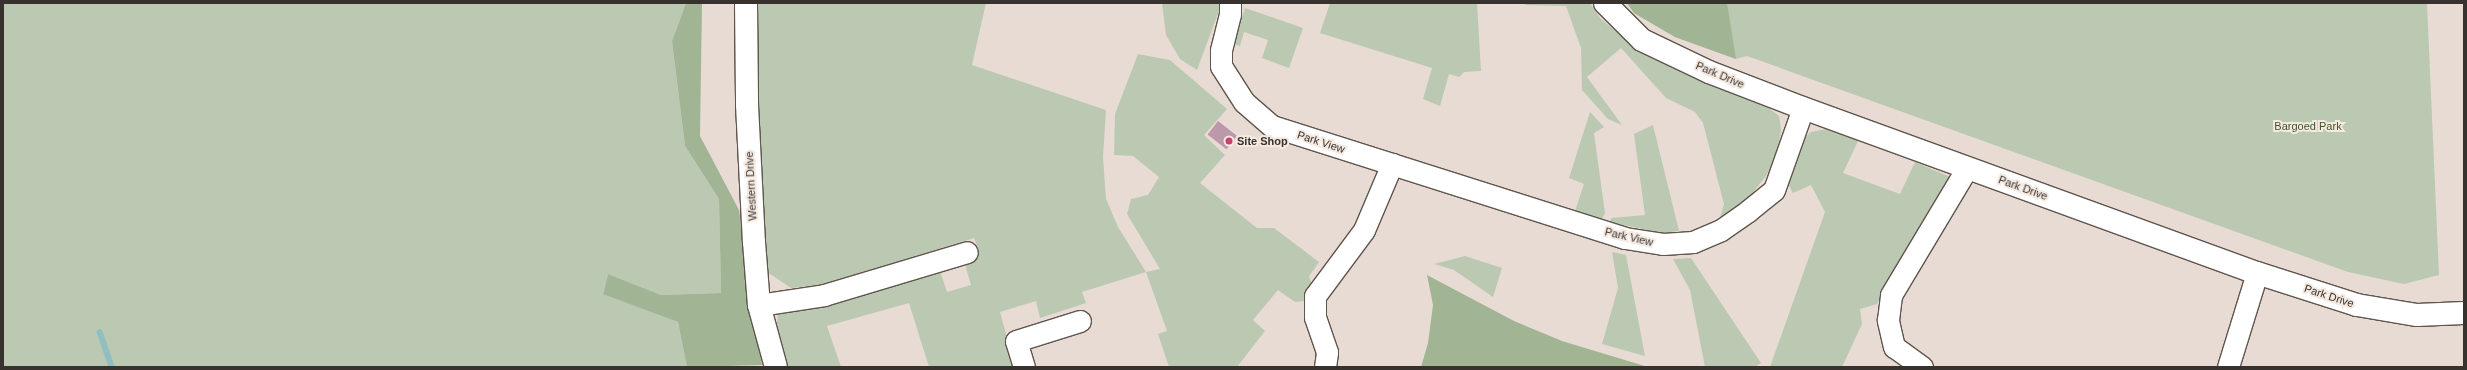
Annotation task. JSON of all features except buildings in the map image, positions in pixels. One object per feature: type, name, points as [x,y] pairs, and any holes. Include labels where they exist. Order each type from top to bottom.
[{"type":"street","name":"Western Drive","points":[[746,3],[747,112],[759,304],[776,367]]},
{"type":"street","name":"Park View","points":[[1230,3],[1230,14],[1220,50],[1221,66],[1244,102],[1272,126],[1625,238],[1663,244],[1693,242],[1721,230],[1774,190],[1803,108]]},
{"type":"street","name":"Park Drive","points":[[1605,3],[1642,40],[1709,72],[1803,108],[2257,273],[2356,306],[2417,315],[2464,313]]},
{"type":"street","points":[[1324,367],[1327,352],[1315,317],[1315,296],[1364,230],[1392,164]]},
{"type":"street","points":[[1922,367],[1894,347],[1888,320],[1891,295],[1967,168]]},
{"type":"street","points":[[759,304],[824,295],[967,252]]},
{"type":"street","points":[[2228,367],[2257,273]]},
{"type":"street","points":[[1024,367],[1016,341],[1080,321]]},
{"type":"green space","points":[[3,3],[686,3],[672,41],[685,146],[719,199],[721,293],[661,295],[608,274],[603,293],[678,322],[687,367],[3,367]]},
{"type":"green space","points":[[686,3],[702,3],[700,136],[739,210],[762,365],[687,367],[678,322],[603,294],[608,274],[661,295],[721,293],[719,199],[685,146],[672,41]]},
{"type":"green space","points":[[755,3],[986,3],[972,65],[1106,110],[1103,157],[1106,199],[1118,227],[1146,272],[1082,292],[1086,303],[1040,318],[1036,301],[1000,312],[1015,367],[929,367],[909,303],[827,326],[841,367],[785,367],[775,331],[779,312],[939,268],[947,292],[971,285],[966,268],[967,258],[979,250],[974,238],[826,284],[791,288],[767,272],[758,191]]},
{"type":"green space","points":[[1162,3],[1219,3],[1220,8],[1197,70],[1180,59],[1166,35]]},
{"type":"green space","points":[[1330,3],[1477,3],[1481,71],[1464,72],[1459,77],[1449,74],[1440,106],[1423,99],[1432,68],[1320,33]]},
{"type":"green space","points":[[1525,3],[1590,3],[1601,19],[1629,42],[1762,103],[1779,116],[1781,129],[1778,152],[1766,176],[1746,201],[1719,221],[1724,204],[1703,123],[1695,112],[1666,98],[1621,48],[1587,77],[1622,125],[1608,119],[1582,90],[1581,48],[1566,6],[1525,5]]},
{"type":"green space","name":"Bargoed Park","points":[[1627,3],[2427,3],[2439,275],[2404,284],[2348,272],[1747,56],[1736,59],[1675,37],[1634,13]]},
{"type":"green space","points":[[1627,3],[1727,3],[1736,59],[1675,37],[1634,13]]},
{"type":"green space","points":[[1245,8],[1303,28],[1289,68],[1262,58],[1268,40],[1244,32],[1240,46],[1233,44]]},
{"type":"green space","points":[[1138,54],[1170,60],[1227,109],[1204,135],[1225,155],[1200,183],[1257,228],[1274,228],[1319,262],[1309,276],[1312,285],[1304,301],[1295,302],[1278,290],[1253,320],[1265,331],[1237,367],[1169,367],[1158,334],[1167,331],[1146,272],[1160,269],[1127,214],[1131,199],[1148,195],[1159,177],[1133,156],[1114,155],[1115,114]]},
{"type":"green space","points":[[1590,112],[1604,127],[1594,133],[1605,213],[1601,221],[1575,211],[1584,184],[1569,178]]},
{"type":"green space","points":[[1653,125],[1679,231],[1662,233],[1609,222],[1612,218],[1645,215],[1634,134]]},
{"type":"green space","points":[[1826,129],[1859,139],[1843,173],[1900,194],[1915,162],[1955,179],[1877,304],[1860,309],[1862,324],[1842,367],[1770,367],[1825,212],[1811,185],[1793,193],[1786,180],[1801,141],[1811,132]]},
{"type":"green space","points":[[1612,252],[1626,255],[1645,356],[1602,344],[1618,288]]},
{"type":"green space","points":[[1465,256],[1502,268],[1493,297],[1454,270],[1434,264]]},
{"type":"green space","points":[[1691,258],[1761,363],[1755,367],[1705,367],[1690,290],[1673,259]]},
{"type":"green space","points":[[1427,275],[1514,321],[1562,341],[1648,367],[1421,367],[1428,343],[1433,305]]},
{"type":"waterway","points":[[100,332],[112,367]]},
{"type":"place","name":"Site Shop","points":[[1229,141]]}]
